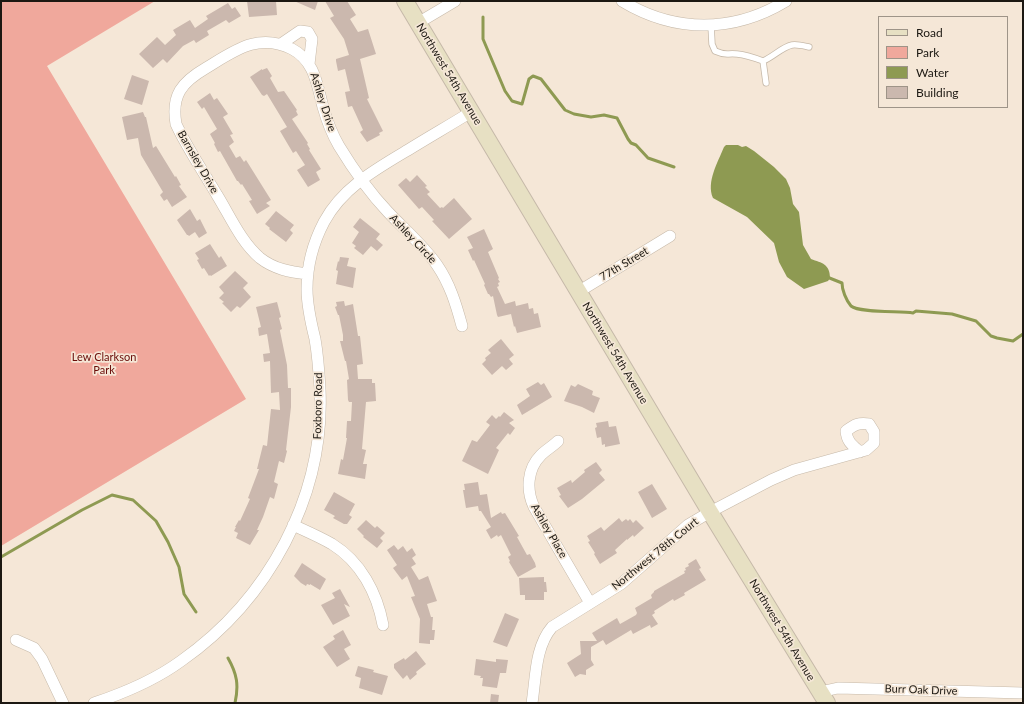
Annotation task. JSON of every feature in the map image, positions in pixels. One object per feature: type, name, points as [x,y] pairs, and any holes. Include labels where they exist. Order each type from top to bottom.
[{"type":"street","name":"Northwest 54th Avenue","points":[[405,1],[578,292],[823,698]]},
{"type":"street","points":[[418,23],[455,1]]},
{"type":"street","points":[[622,1],[657,18],[681,24],[711,25],[751,18],[786,1]]},
{"type":"street","name":"Ashley Drive","points":[[281,44],[300,31],[308,32],[312,39],[309,64]]},
{"type":"street","name":"Barnsley Drive","points":[[296,51],[281,44],[268,42],[257,42],[246,45],[195,74],[182,87],[177,96],[174,114],[176,124],[180,132],[251,249],[260,258],[276,267],[308,274]]},
{"type":"street","name":"Ashley Drive","points":[[296,51],[309,64],[315,74],[330,127],[338,144],[362,180]]},
{"type":"street","name":"Foxboro Road","points":[[94,703],[121,694],[154,678],[180,662],[208,640],[242,607],[260,585],[276,561],[304,500],[312,471],[317,444],[320,418],[320,392],[318,364],[308,306],[307,290],[311,256],[316,239],[335,206],[347,192],[374,171],[472,112]]},
{"type":"street","name":"Ashley Circle","points":[[362,180],[386,210],[425,249],[437,265],[447,282],[455,301],[462,326]]},
{"type":"street","name":"77th Street","points":[[578,292],[670,236]]},
{"type":"street","name":"Ashley Place","points":[[558,441],[541,455],[535,463],[530,472],[528,482],[529,492],[534,507],[590,603]]},
{"type":"street","name":"Northwest 78th Court","points":[[532,703],[541,644],[546,634],[552,627],[627,580],[688,525],[710,512],[771,480],[794,470],[860,452]]},
{"type":"street","points":[[293,525],[332,545],[345,554],[357,566],[374,594],[380,610],[383,625]]},
{"type":"street","points":[[16,640],[34,648],[42,659],[63,703]]},
{"type":"street","name":"Burr Oak Drive","points":[[823,698],[838,688],[1023,693]]},
{"type":"lane","points":[[711,25],[712,44],[715,51],[724,55],[745,55],[763,62],[773,57],[782,49],[793,44],[809,47]]},
{"type":"lane","points":[[763,62],[766,83]]},
{"type":"green space","name":"Lew Clarkson Park","points":[[1,1],[155,1],[47,66],[246,399],[1,546]]},
{"type":"water","points":[[726,145],[746,146],[774,167],[786,179],[790,188],[793,204],[799,212],[803,245],[811,259],[822,263],[827,267],[830,273],[830,278],[828,281],[804,289],[787,277],[779,262],[774,243],[747,217],[713,198],[711,192],[712,179],[716,166]]},
{"type":"building","points":[[247,1],[276,1],[277,15],[249,17]]},
{"type":"building","points":[[294,1],[318,1],[315,10]]},
{"type":"building","points":[[325,1],[347,1],[356,15],[350,19],[358,32],[368,29],[376,54],[360,59],[369,98],[367,99],[383,131],[379,133],[380,135],[367,142],[360,132],[363,130],[352,106],[348,107],[345,92],[350,91],[345,69],[338,71],[336,59],[349,55],[344,39],[330,18],[334,16]]},
{"type":"building","points":[[228,3],[232,9],[235,7],[241,16],[229,23],[226,20],[207,31],[209,35],[196,43],[194,40],[183,46],[167,63],[163,59],[153,68],[139,54],[157,37],[165,45],[176,35],[173,30],[190,20],[195,28],[208,19],[206,16]]},
{"type":"building","points":[[267,68],[272,76],[270,78],[278,92],[284,91],[297,110],[298,115],[292,119],[308,143],[309,150],[321,169],[316,172],[320,180],[308,187],[297,170],[305,165],[296,151],[293,153],[280,131],[287,127],[267,94],[264,96],[262,95],[250,77],[262,69]]},
{"type":"building","points":[[132,75],[149,81],[142,105],[124,99]]},
{"type":"building","points":[[210,93],[214,100],[217,98],[228,114],[223,117],[233,134],[230,135],[234,142],[229,146],[236,158],[240,156],[244,162],[246,160],[271,200],[266,203],[270,206],[257,214],[249,201],[252,200],[242,184],[241,185],[237,181],[220,151],[218,152],[210,134],[217,129],[204,107],[202,109],[197,102]]},
{"type":"building","points":[[143,112],[146,117],[153,148],[156,146],[175,177],[176,176],[181,185],[179,186],[187,197],[172,207],[167,199],[164,201],[160,195],[163,192],[141,155],[138,138],[127,140],[122,117]]},
{"type":"building","points":[[417,175],[427,186],[425,187],[430,192],[427,194],[440,208],[443,208],[454,198],[472,219],[449,239],[432,221],[434,220],[422,207],[419,209],[398,185],[406,178],[410,182]]},
{"type":"building","points":[[190,209],[197,221],[200,219],[207,233],[199,238],[195,232],[189,236],[187,235],[177,220]]},
{"type":"building","points":[[276,211],[294,225],[290,230],[293,233],[286,242],[265,224]]},
{"type":"building","points":[[360,218],[380,234],[376,239],[383,245],[377,251],[371,246],[363,255],[354,248],[356,246],[352,243],[359,232],[353,227]]},
{"type":"building","points":[[484,229],[493,249],[488,252],[499,278],[498,279],[500,282],[498,283],[499,286],[497,287],[505,304],[515,301],[516,306],[528,303],[529,309],[533,308],[534,314],[538,313],[541,327],[517,333],[511,314],[498,317],[493,296],[491,297],[488,294],[484,285],[485,284],[468,250],[473,248],[467,237]]},
{"type":"building","points":[[210,244],[219,258],[221,256],[227,266],[209,276],[204,268],[202,269],[197,260],[199,259],[195,253]]},
{"type":"building","points":[[340,257],[349,258],[347,266],[356,268],[353,288],[336,284],[338,271],[336,270]]},
{"type":"building","points":[[235,271],[248,283],[243,288],[251,297],[240,308],[237,306],[231,312],[219,298],[224,293],[219,287]]},
{"type":"building","points":[[344,301],[345,306],[353,304],[358,336],[360,336],[363,364],[357,365],[358,379],[372,379],[372,383],[375,383],[376,401],[366,402],[362,449],[366,450],[363,464],[367,464],[365,479],[338,474],[341,459],[343,460],[347,438],[347,421],[351,421],[352,402],[349,402],[348,400],[347,380],[349,379],[346,361],[340,341],[343,341],[343,335],[339,315],[335,307],[337,306],[336,302]]},
{"type":"building","points":[[277,302],[281,317],[279,318],[282,329],[280,331],[287,365],[288,388],[291,388],[291,407],[287,451],[284,463],[279,461],[274,482],[278,484],[274,499],[270,497],[257,530],[259,530],[250,545],[236,538],[238,533],[234,531],[250,499],[248,498],[259,469],[257,469],[263,445],[267,446],[271,409],[280,410],[279,392],[271,393],[270,361],[264,362],[263,354],[270,353],[267,334],[259,336],[258,328],[261,327],[256,307]]},
{"type":"building","points":[[501,339],[514,355],[509,359],[513,364],[506,370],[502,366],[492,375],[482,364],[486,360],[485,358],[491,353],[488,350]]},
{"type":"building","points":[[538,382],[541,385],[544,383],[552,397],[522,415],[517,405],[530,396],[526,389]]},
{"type":"building","points":[[578,384],[593,391],[592,395],[600,398],[594,413],[564,401],[571,385],[575,387]]},
{"type":"building","points":[[504,412],[514,420],[509,423],[515,428],[510,435],[508,433],[496,448],[499,450],[488,474],[462,461],[472,440],[477,442],[490,425],[486,422],[492,415],[496,419]]},
{"type":"building","points":[[608,421],[609,427],[616,426],[620,444],[605,447],[605,444],[602,445],[601,437],[597,438],[595,428],[597,427],[596,423]]},
{"type":"building","points":[[596,462],[602,470],[599,473],[605,480],[582,499],[568,508],[559,496],[561,495],[557,488],[571,480],[572,483],[585,472],[584,470]]},
{"type":"building","points":[[478,482],[480,495],[487,494],[491,518],[501,512],[502,514],[505,513],[519,536],[517,537],[527,555],[530,554],[535,563],[536,567],[518,577],[509,562],[508,557],[511,555],[501,535],[498,537],[497,535],[491,539],[486,530],[491,527],[481,511],[479,511],[478,506],[466,508],[463,490],[465,490],[464,484]]},
{"type":"building","points":[[652,484],[667,509],[652,518],[638,492]]},
{"type":"building","points":[[334,492],[355,504],[349,515],[352,517],[347,524],[333,518],[335,516],[324,510]]},
{"type":"building","points":[[619,518],[622,522],[626,519],[628,521],[630,519],[633,523],[636,520],[644,528],[634,537],[633,535],[627,539],[615,550],[617,553],[600,564],[588,542],[590,541],[587,536],[601,527],[604,531]]},
{"type":"building","points":[[366,520],[375,528],[377,526],[385,533],[380,538],[383,541],[377,548],[363,537],[364,536],[357,529]]},
{"type":"building","points":[[394,545],[398,550],[403,546],[407,552],[412,548],[416,555],[412,558],[416,564],[411,567],[419,580],[428,576],[437,601],[427,604],[431,617],[433,617],[432,630],[435,630],[434,640],[430,640],[430,644],[419,643],[420,619],[411,597],[415,596],[407,576],[402,580],[393,568],[397,565],[387,550]]},
{"type":"building","points":[[696,559],[701,568],[699,569],[706,580],[684,593],[685,595],[674,601],[673,599],[654,611],[655,613],[652,615],[658,624],[651,628],[650,625],[633,634],[631,630],[606,645],[603,640],[591,647],[591,660],[594,665],[586,670],[586,675],[580,674],[575,677],[567,663],[581,654],[580,641],[597,641],[592,633],[617,618],[620,624],[636,615],[637,613],[635,608],[652,598],[651,595],[654,591],[685,573],[685,568],[689,566],[688,564]]},
{"type":"building","points":[[302,563],[326,579],[320,590],[310,584],[307,584],[306,586],[294,576]]},
{"type":"building","points":[[544,577],[547,592],[544,592],[544,600],[525,600],[525,595],[520,595],[519,578]]},
{"type":"building","points":[[340,589],[350,607],[344,604],[350,616],[333,625],[321,605],[335,598],[332,593]]},
{"type":"building","points":[[505,613],[519,619],[507,647],[493,642]]},
{"type":"building","points":[[343,630],[351,645],[344,649],[350,659],[337,667],[323,647],[335,639],[333,636]]},
{"type":"building","points":[[416,651],[426,664],[416,672],[417,674],[410,680],[407,675],[403,679],[394,668],[394,664],[404,658],[405,660]]},
{"type":"building","points":[[476,659],[496,662],[496,659],[508,660],[506,673],[500,673],[497,688],[482,686],[483,678],[480,678],[481,676],[474,675]]},
{"type":"building","points":[[358,666],[374,670],[373,672],[388,676],[382,695],[359,688],[361,678],[355,676]]},
{"type":"building","points":[[491,694],[499,695],[498,703],[490,703]]},
{"type":"waterway","points":[[483,17],[483,39],[505,91],[512,101],[522,104],[529,79],[533,76],[541,79],[565,110],[574,114],[591,117],[604,115],[617,118],[631,143],[636,145],[648,158],[674,167]]},
{"type":"waterway","points":[[827,277],[842,283],[847,301],[855,308],[862,310],[913,313],[916,311],[952,314],[976,321],[991,336],[997,338],[1013,341],[1023,334]]},
{"type":"waterway","points":[[1,557],[82,510],[112,495],[133,500],[156,521],[168,542],[179,567],[184,594],[196,612]]},
{"type":"waterway","points":[[228,658],[233,669],[237,685],[235,703]]}]
